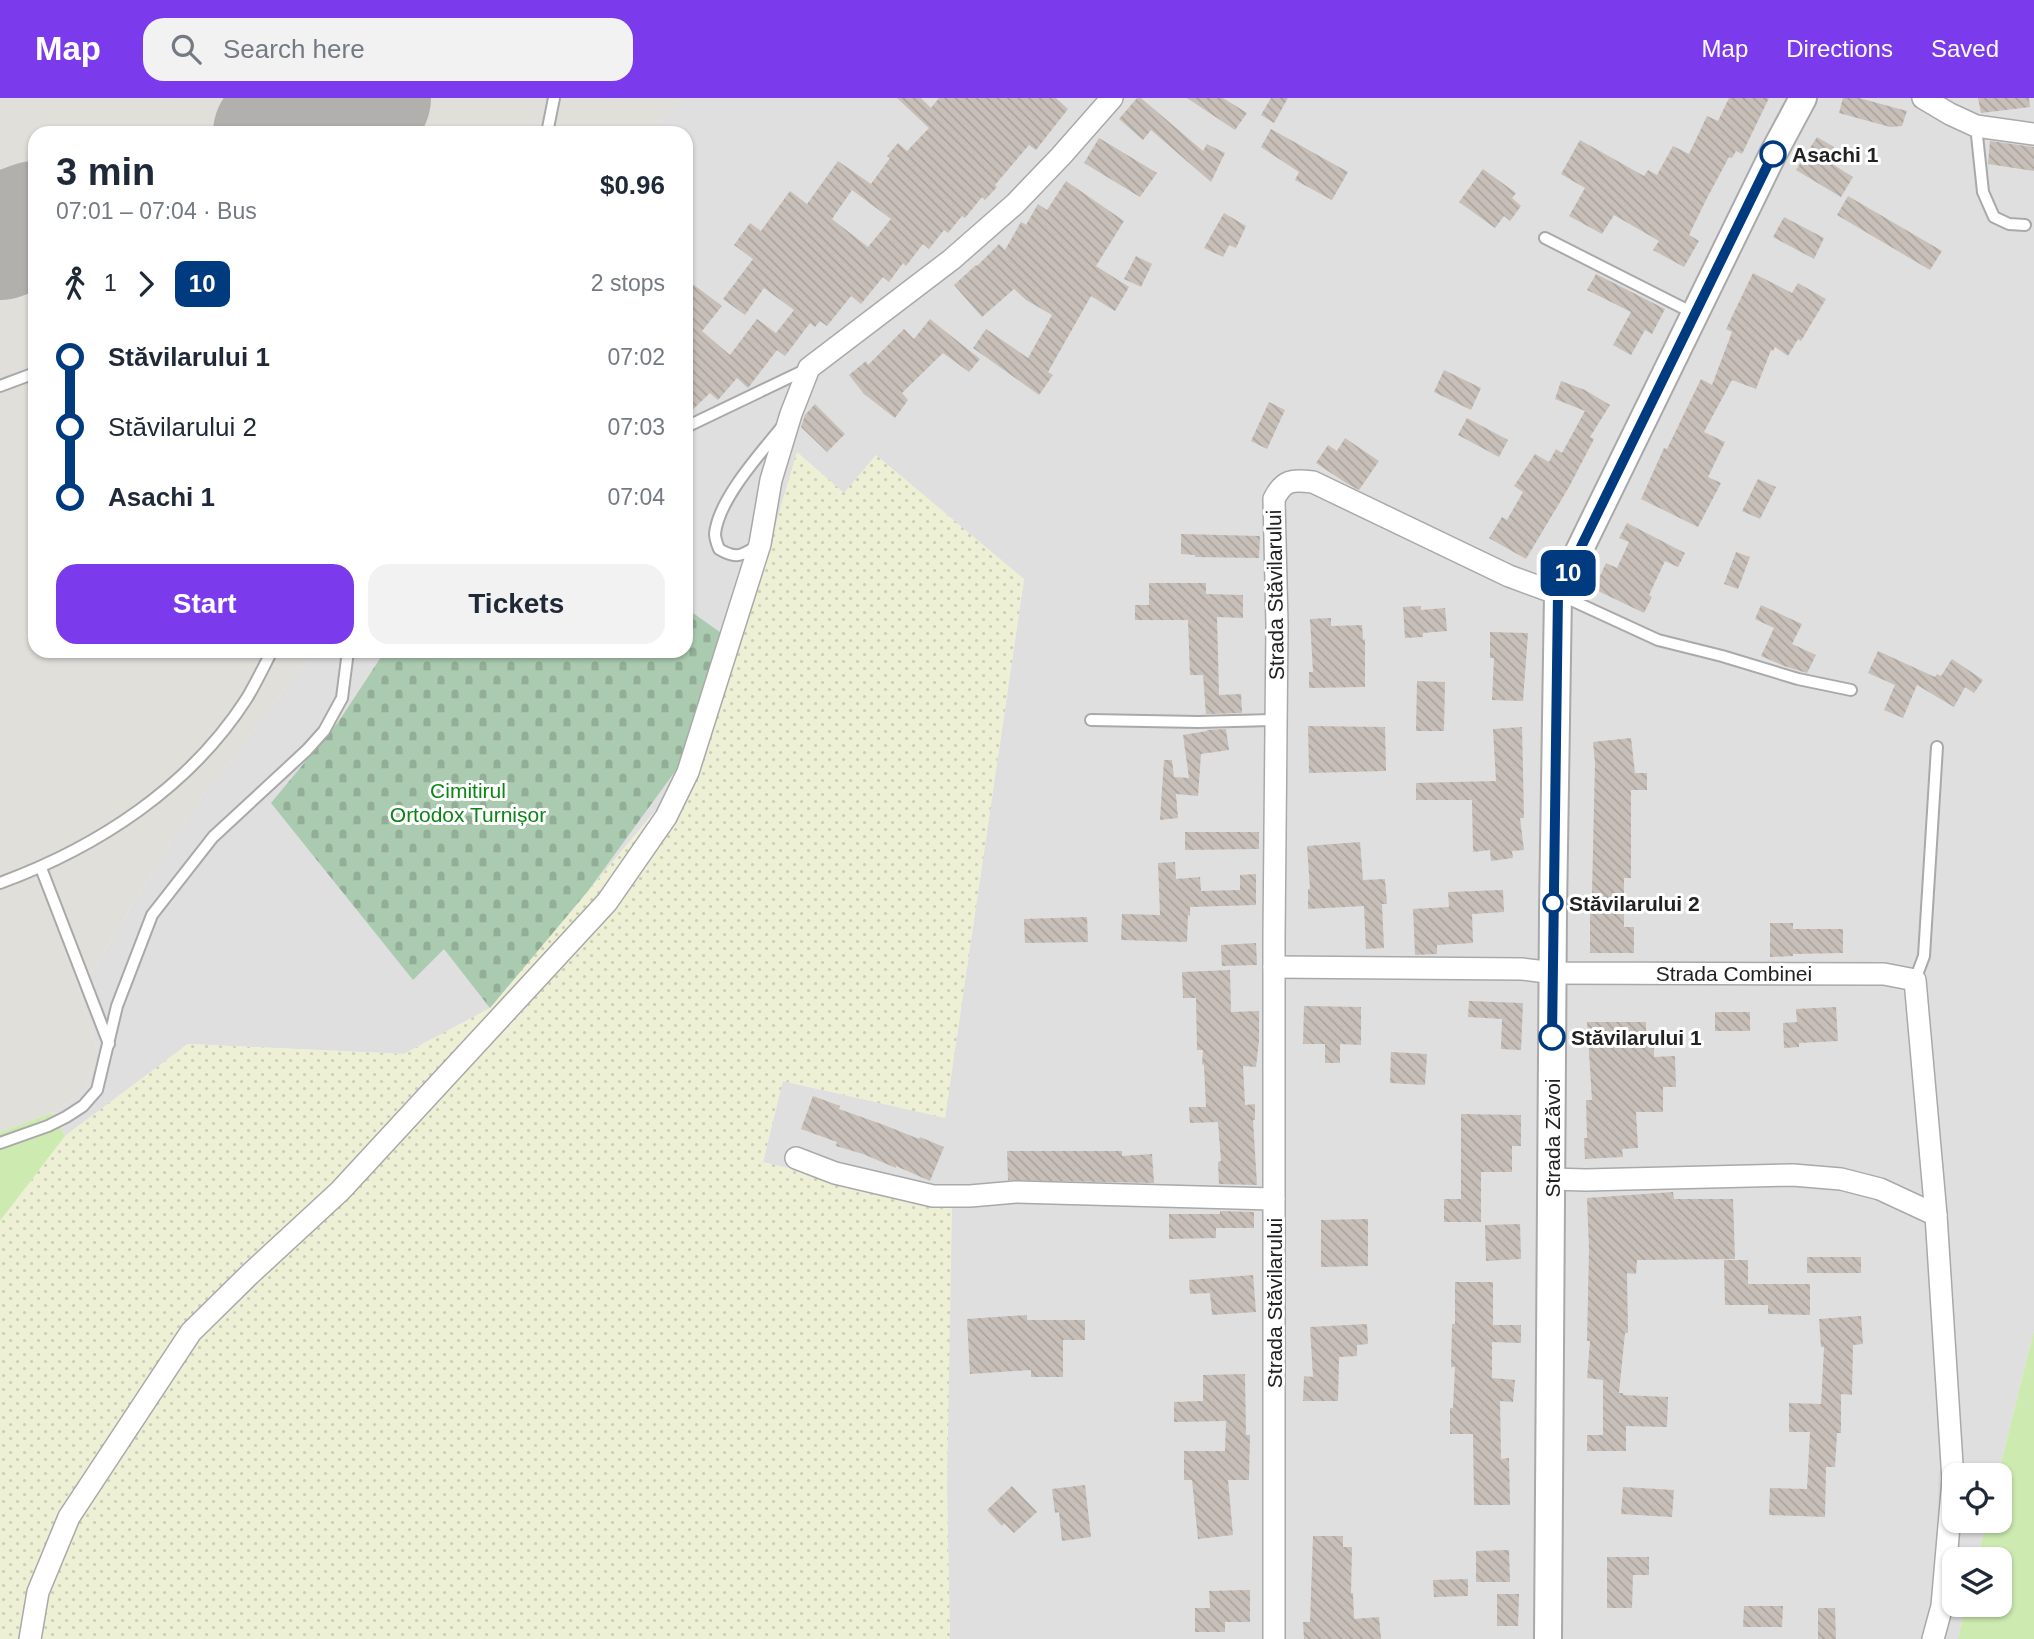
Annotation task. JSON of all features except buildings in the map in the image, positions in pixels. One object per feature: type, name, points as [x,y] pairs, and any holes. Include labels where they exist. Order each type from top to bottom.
[{"type":"street","points":[[30,1639],[38,1592],[69,1517],[191,1332],[340,1191],[607,902],[666,817],[688,772],[760,544],[771,480],[791,414],[809,368],[951,260],[1015,204],[1112,98]]},
{"type":"street","points":[[1558,594],[1803,98]]},
{"type":"street","points":[[1923,98],[1976,126],[2034,134]]},
{"type":"street","name":"Strada Stăvilarului","points":[[1273,1639],[1277,624],[1274,499],[1280,486],[1293,481],[1312,482],[1509,576],[1558,594]]},
{"type":"street","name":"Strada Zăvoi","points":[[1548,1639],[1558,594]]},
{"type":"street","points":[[1274,967],[1522,970],[1553,973]]},
{"type":"street","name":"Strada Combinei","points":[[1553,973],[1884,974],[1915,980]]},
{"type":"street","points":[[1915,980],[1936,1215],[1952,1479],[1942,1606],[1933,1639]]},
{"type":"street","points":[[796,1158],[835,1173],[933,1196],[1016,1192],[1274,1199]]},
{"type":"street","points":[[1551,1179],[1793,1175],[1841,1179],[1880,1189],[1936,1215]]},
{"type":"lane","points":[[548,126],[554,98]]},
{"type":"lane","points":[[1976,126],[1983,192],[1994,218],[2009,224],[2025,225]]},
{"type":"lane","points":[[1545,237],[1695,314]]},
{"type":"lane","points":[[693,424],[809,368]]},
{"type":"lane","points":[[0,386],[28,376]]},
{"type":"lane","points":[[760,544],[742,555],[730,556],[719,549],[715,536],[722,510],[749,468],[791,414]]},
{"type":"lane","points":[[1558,594],[1658,640],[1798,679],[1851,690]]},
{"type":"lane","points":[[0,883],[68,855],[145,807],[186,771],[222,731],[247,698],[268,658]]},
{"type":"lane","points":[[0,1143],[48,1126],[83,1106],[97,1090],[117,1006],[152,915],[213,837],[324,731],[342,698],[347,658]]},
{"type":"lane","points":[[1091,720],[1276,720]]},
{"type":"lane","points":[[1915,980],[1924,956],[1937,747]]},
{"type":"lane","points":[[41,868],[109,1044]]},
{"type":"shaded area","points":[[0,98],[681,98],[656,126],[28,126],[28,658],[309,658],[185,819],[92,971],[75,978],[99,1056],[84,1091],[52,1113],[0,1132]]},
{"type":"shaded area","points":[[681,98],[2034,98],[2034,1330],[2001,1463],[1942,1463],[1942,1533],[1984,1533],[1980,1547],[1942,1547],[1942,1617],[1963,1617],[1958,1639],[950,1639],[947,1490],[763,1163],[782,1081],[945,1117],[1024,579],[844,493],[797,453],[764,564],[688,772],[490,1008],[404,1054],[188,1044],[65,1136],[52,1113],[84,1091],[99,1056],[75,978],[92,971],[185,819],[309,658],[693,658],[693,126],[656,126]]},
{"type":"green space","points":[[797,452],[844,493],[876,455],[1024,579],[945,1118],[783,1081],[763,1162],[952,1207],[947,1490],[950,1639],[0,1639],[0,1221],[65,1136],[188,1044],[404,1054],[490,1008],[688,772],[764,564]]},
{"type":"green space","name":"Cimitirul Ortodox Turnișor","points":[[693,613],[724,635],[679,766],[588,891],[490,1008],[444,949],[413,980],[271,803],[339,721],[380,658],[693,658]]},
{"type":"green space","points":[[52,1113],[65,1136],[0,1221],[0,1132]]},
{"type":"green space","points":[[2034,1330],[2034,1639],[1958,1639],[1963,1617],[2012,1617],[2012,1547],[1980,1547],[1984,1533],[2012,1533],[2012,1463],[2001,1463]]},
{"type":"runway","points":[[294,126],[368,98]]},
{"type":"runway","points":[[0,237],[28,227]]},
{"type":"bus line","name":"10","points":[[1552,1037],[1558,594],[1773,154]]},
{"type":"place","name":"Asachi 1","points":[[1773,154]]},
{"type":"place","name":"Stăvilarului 2","points":[[1553,903]]},
{"type":"place","name":"Stăvilarului 1","points":[[1552,1037]]}]
